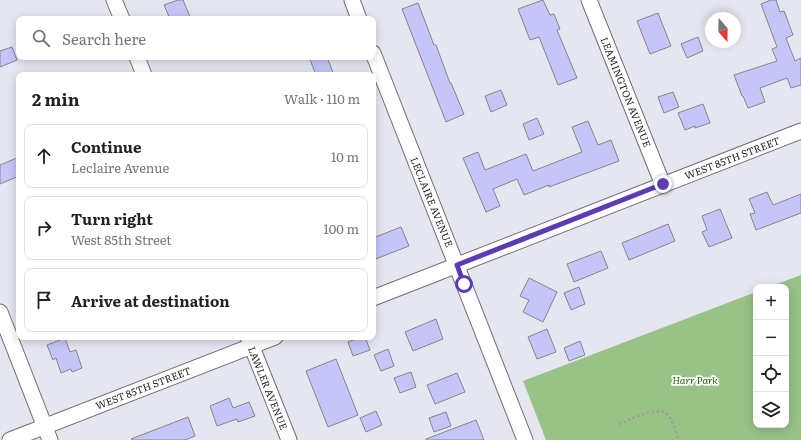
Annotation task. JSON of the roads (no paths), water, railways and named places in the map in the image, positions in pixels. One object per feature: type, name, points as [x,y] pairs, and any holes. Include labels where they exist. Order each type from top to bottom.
[{"type":"street","points":[[114,0],[121,16]]},
{"type":"street","points":[[352,0],[359,16]]},
{"type":"street","name":"LEAMINGTON AVENUE","points":[[590,0],[663,184]]},
{"type":"street","points":[[138,60],[143,72]]},
{"type":"street","name":"LECLAIRE AVENUE","points":[[376,60],[525,440]]},
{"type":"street","name":"WEST 85TH STREET","points":[[376,297],[663,184],[801,132]]},
{"type":"street","points":[[0,312],[47,433]]},
{"type":"street","name":"WEST 85TH STREET","points":[[10,440],[47,433],[250,342],[260,340]]},
{"type":"street","name":"LAWLER AVENUE","points":[[250,342],[289,440]]},
{"type":"park label","name":"Harr Park","points":[[695,380]]}]
